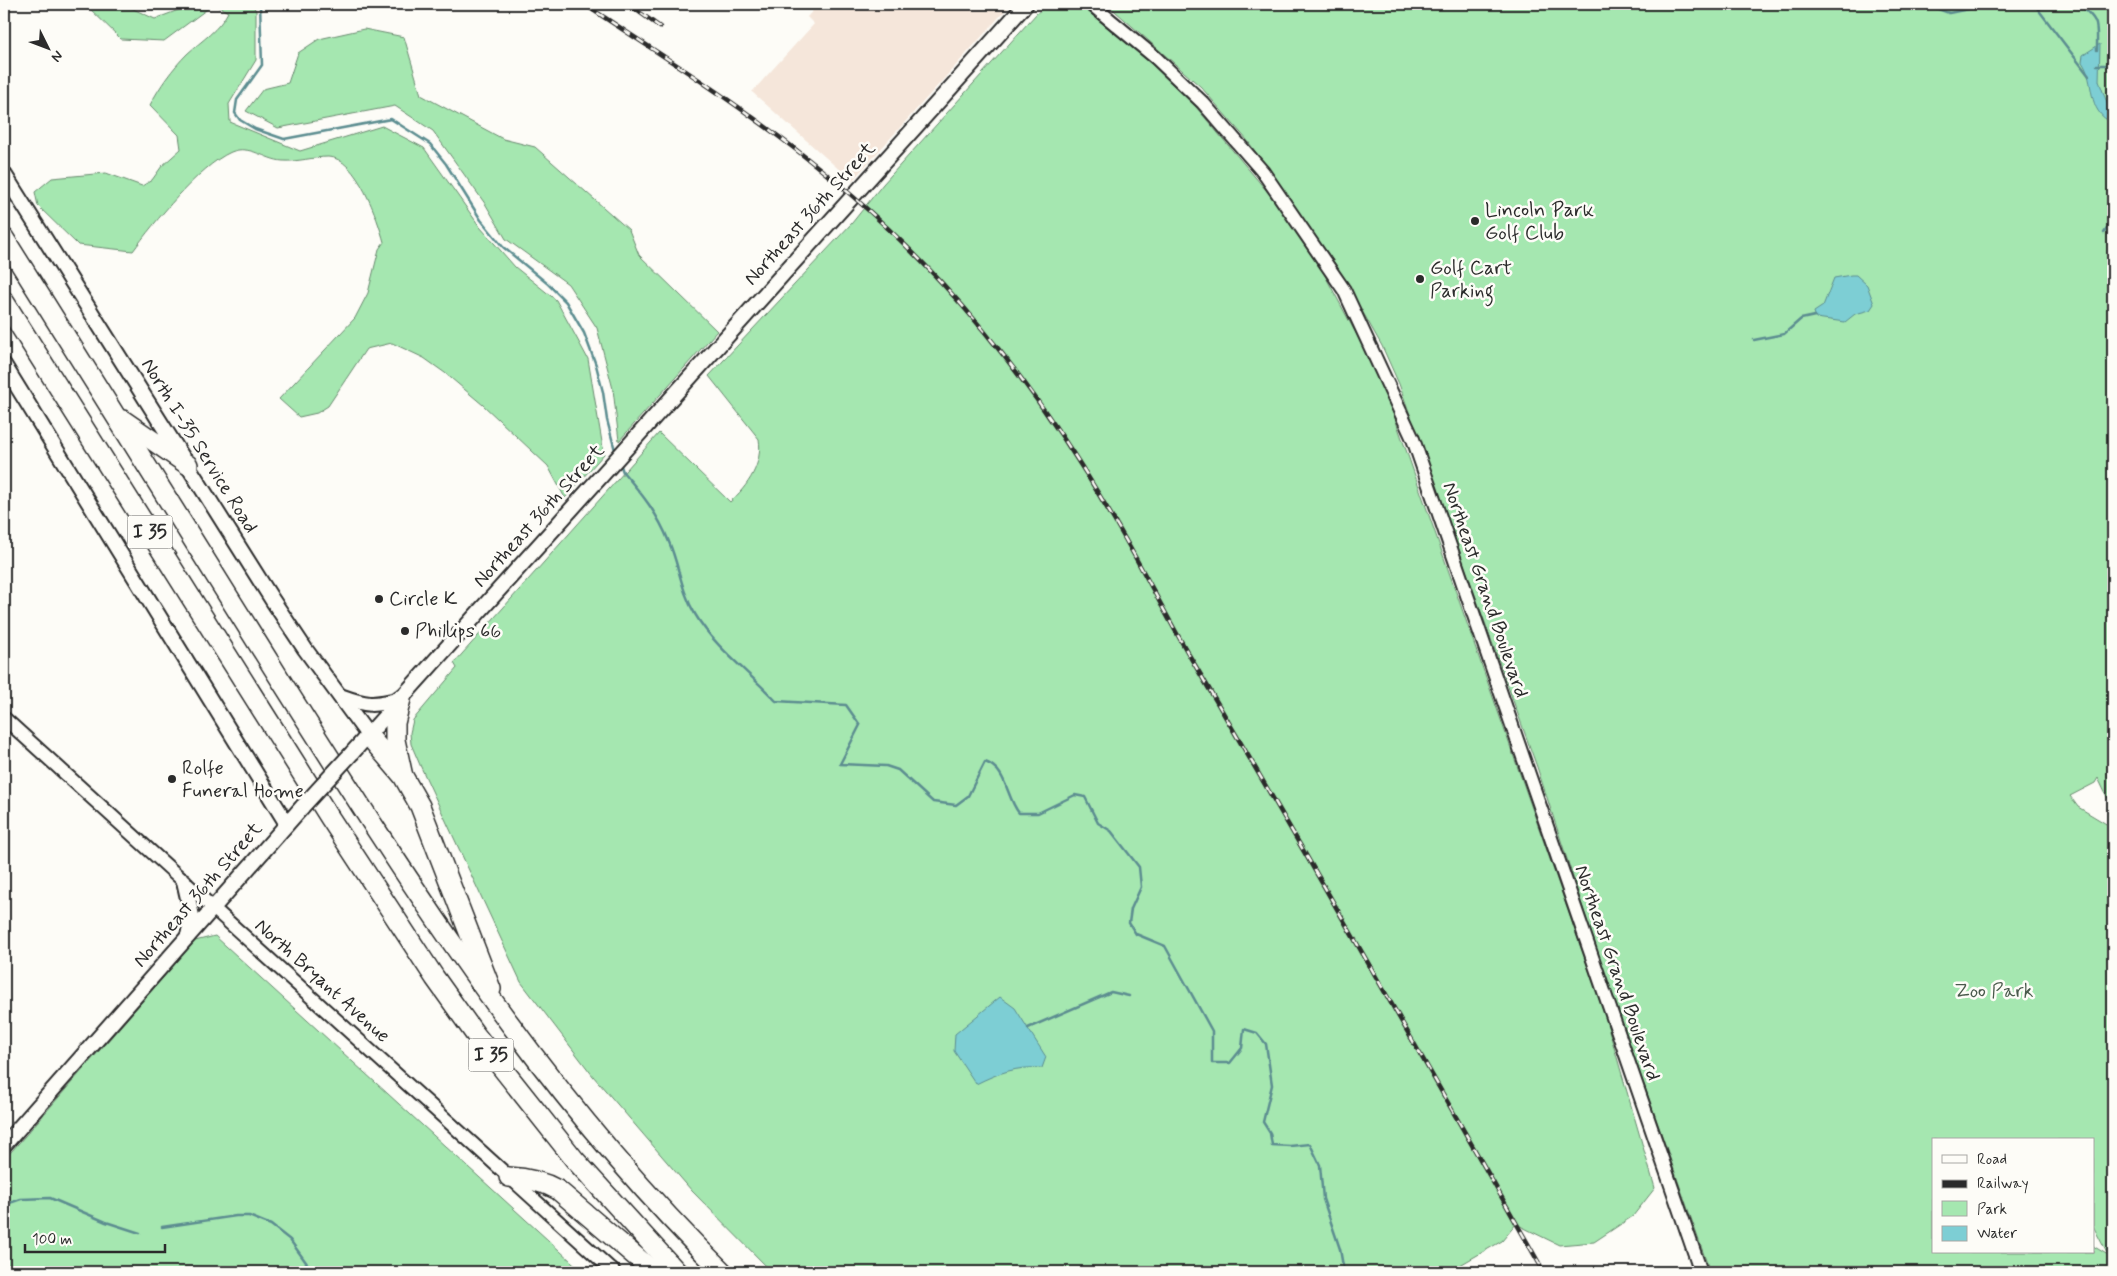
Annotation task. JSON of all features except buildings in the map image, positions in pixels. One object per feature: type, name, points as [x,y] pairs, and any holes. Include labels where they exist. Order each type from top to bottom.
[{"type":"highway","name":"I 35","points":[[4,238],[355,797],[455,949],[501,1013],[598,1136],[662,1209],[723,1272]]},
{"type":"highway","name":"I 35","points":[[4,301],[315,795],[435,978],[480,1041],[576,1160],[677,1272]]},
{"type":"highway","points":[[116,415],[188,465]]},
{"type":"highway","points":[[401,699],[395,722],[395,740],[403,776]]},
{"type":"highway","points":[[368,735],[403,776],[420,806],[501,1013]]},
{"type":"highway","points":[[509,1177],[527,1178],[558,1190],[654,1272]]},
{"type":"main road","name":"Northeast 36th Street","points":[[4,1145],[287,824],[1026,4]]},
{"type":"main road","name":"North I-35 Service Road","points":[[4,174],[305,649],[368,735]]},
{"type":"main road","points":[[4,365],[287,824]]},
{"type":"main road","points":[[340,696],[363,704],[376,705],[401,699]]},
{"type":"main road","points":[[184,881],[192,916],[188,937]]},
{"type":"street","name":"Northeast Grand Boulevard","points":[[1091,4],[1156,58],[1203,103],[1263,172],[1344,290],[1412,439],[1701,1272]]},
{"type":"street","name":"North Bryant Avenue","points":[[4,718],[614,1272]]},
{"type":"shaded area","points":[[819,4],[1011,4],[852,181],[752,92],[814,24],[807,17]]},
{"type":"green space","points":[[85,4],[130,4],[131,8],[155,19],[194,4],[214,4],[164,41],[121,39]]},
{"type":"green space","points":[[214,4],[252,4],[256,11],[256,60],[229,104],[230,122],[300,151],[382,126],[424,148],[480,227],[515,267],[556,300],[588,359],[604,454],[565,498],[548,466],[483,405],[424,358],[392,343],[366,349],[328,406],[317,413],[299,417],[279,399],[355,318],[368,293],[379,249],[384,242],[365,191],[348,167],[338,160],[328,157],[283,161],[251,151],[238,150],[231,152],[218,159],[191,182],[133,251],[78,245],[38,206],[35,192],[52,178],[106,173],[142,186],[152,180],[162,166],[181,149],[179,135],[150,105],[162,84],[176,66],[215,30],[228,12]]},
{"type":"green space","points":[[1048,4],[1079,4],[1146,59],[1196,107],[1271,196],[1322,270],[1386,393],[1604,1013],[1655,1188],[1633,1216],[1594,1242],[1559,1245],[1516,1224],[1502,1241],[1448,1272],[772,1272],[692,1191],[593,1076],[521,982],[420,765],[411,744],[410,733],[413,720],[457,668],[454,663],[659,433],[730,502],[743,489],[753,474],[759,457],[759,439],[709,376],[852,223],[883,184],[1037,13]]},
{"type":"green space","name":"Zoo Park","points":[[1107,4],[2113,4],[2113,809],[2098,778],[2095,783],[2070,796],[2078,807],[2113,828],[2113,1272],[1710,1272],[1597,951],[1537,767],[1399,384],[1382,346],[1336,265],[1247,140],[1201,87]]},
{"type":"green space","points":[[364,29],[404,37],[421,95],[503,139],[535,147],[629,230],[639,255],[717,331],[619,441],[613,389],[597,328],[568,284],[506,239],[486,205],[433,131],[395,106],[278,128],[246,111],[263,89],[288,83],[298,53],[319,39]]},
{"type":"green space","points":[[215,936],[583,1272],[4,1272],[4,1160],[195,941]]},
{"type":"water","points":[[2100,44],[2099,81],[2110,111],[2113,112],[2113,123],[2104,118],[2098,111],[2092,95],[2089,78],[2082,62],[2083,55]]},
{"type":"water","points":[[1856,275],[1867,285],[1874,304],[1870,310],[1855,314],[1845,322],[1816,318],[1814,312],[1823,306],[1834,278]]},
{"type":"water","points":[[1000,997],[1015,1008],[1046,1057],[1042,1068],[1024,1068],[1008,1071],[976,1084],[954,1051],[955,1034]]},
{"type":"waterway","points":[[143,4],[154,9],[173,4]]},
{"type":"waterway","points":[[260,4],[262,65],[237,100],[235,113],[240,120],[255,129],[284,139],[391,119],[430,144],[446,164],[481,220],[503,247],[548,284],[566,302],[584,333],[596,365],[616,454]]},
{"type":"waterway","points":[[1925,4],[1949,13],[1993,4]]},
{"type":"waterway","points":[[2034,4],[2089,76]]},
{"type":"waterway","points":[[2079,4],[2091,15],[2096,24],[2097,50]]},
{"type":"waterway","points":[[2097,65],[2113,65]]},
{"type":"waterway","points":[[2104,233],[2113,220]]},
{"type":"waterway","points":[[1754,340],[1784,334],[1801,319],[1815,316]]},
{"type":"waterway","points":[[620,463],[623,472],[649,505],[665,532],[690,605],[703,626],[722,649],[776,701],[846,705],[860,725],[840,764],[886,766],[898,770],[933,802],[956,805],[968,796],[985,762],[998,771],[1019,813],[1038,813],[1075,795],[1085,797],[1098,823],[1111,831],[1139,867],[1141,887],[1131,909],[1129,923],[1136,934],[1165,946],[1212,1031],[1212,1063],[1230,1063],[1242,1048],[1244,1029],[1257,1033],[1266,1044],[1272,1085],[1263,1122],[1270,1133],[1272,1145],[1310,1144],[1320,1165],[1323,1199],[1340,1249],[1344,1272]]},
{"type":"waterway","points":[[1028,1028],[1111,992],[1129,996]]},
{"type":"waterway","points":[[4,1205],[21,1199],[50,1198],[106,1222],[140,1233]]},
{"type":"waterway","points":[[162,1227],[236,1216],[249,1216],[271,1225],[290,1240],[313,1272]]},
{"type":"railway","points":[[584,4],[682,68],[755,119],[843,188],[903,243],[941,282],[1014,368],[1058,429],[1117,525],[1182,643],[1326,889],[1544,1272]]},
{"type":"railway","points":[[628,4],[660,27]]},
{"type":"place","name":"Lincoln Park Golf Club","points":[[1475,221]]},
{"type":"place","name":"Golf Cart Parking","points":[[1420,279]]},
{"type":"place","name":"Circle K","points":[[379,599]]},
{"type":"place","name":"Phillips 66","points":[[405,631]]},
{"type":"place","name":"Rolfe Funeral Home","points":[[172,779]]}]
